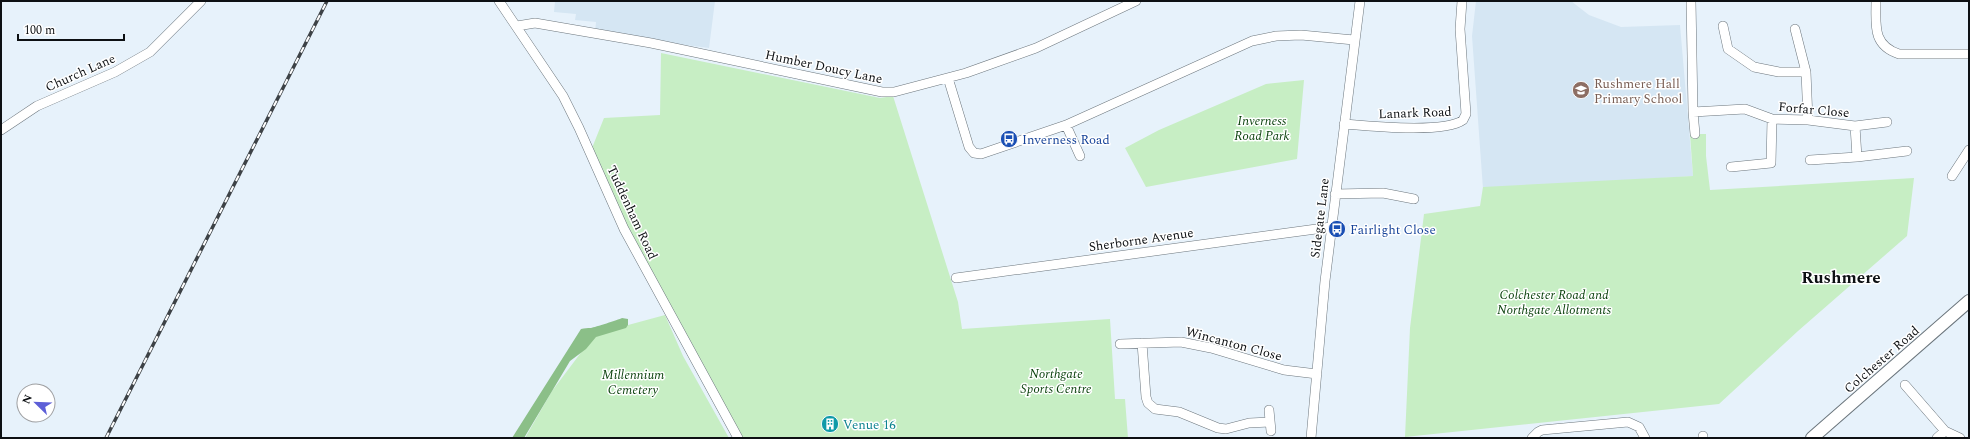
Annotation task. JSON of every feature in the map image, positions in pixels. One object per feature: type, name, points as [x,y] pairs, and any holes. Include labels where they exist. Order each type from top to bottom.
[{"type":"main road","name":"Colchester Road","points":[[1812,438],[1969,301]]},
{"type":"street","name":"Church Lane","points":[[1,130],[37,106],[115,72],[150,52],[201,1]]},
{"type":"street","name":"Tuddenham Road","points":[[499,1],[566,102],[624,229],[738,438]]},
{"type":"street","name":"Humber Doucy Lane","points":[[517,26],[535,23],[651,43],[882,92],[894,92],[948,78],[1036,48],[1136,1]]},
{"type":"street","name":"Sidegate Lane","points":[[1311,438],[1331,227],[1360,1]]},
{"type":"street","name":"Lanark Road","points":[[1344,124],[1391,128],[1449,125],[1463,120],[1466,114],[1460,29],[1462,1]]},
{"type":"street","points":[[1691,1],[1693,112],[1695,134]]},
{"type":"street","points":[[1876,1],[1877,35],[1880,41],[1892,51],[1899,54],[1969,54]]},
{"type":"street","points":[[1722,26],[1728,50],[1754,67],[1779,72],[1806,72]]},
{"type":"street","points":[[1795,29],[1806,72],[1808,120]]},
{"type":"street","points":[[948,78],[969,147],[974,153],[981,154],[1066,125],[1252,41],[1276,36],[1301,35],[1354,40]]},
{"type":"street","name":"Forfar Close","points":[[1693,112],[1745,109],[1772,119],[1808,120],[1855,126],[1887,122]]},
{"type":"street","points":[[1731,167],[1771,163],[1772,119]]},
{"type":"street","points":[[1066,125],[1080,156]]},
{"type":"street","points":[[1855,126],[1857,157]]},
{"type":"street","points":[[1952,176],[1969,150]]},
{"type":"street","points":[[1810,160],[1907,152]]},
{"type":"street","points":[[1335,194],[1383,193],[1414,199]]},
{"type":"street","name":"Sherborne Avenue","points":[[956,278],[1331,227]]},
{"type":"street","name":"Wincanton Close","points":[[1120,344],[1168,341],[1190,343],[1284,370],[1316,374]]},
{"type":"street","points":[[1142,343],[1146,398],[1148,403],[1153,407],[1179,412],[1218,428],[1226,429],[1249,423],[1271,427],[1269,410]]},
{"type":"street","points":[[1905,385],[1945,431],[1960,438]]},
{"type":"street","points":[[1534,436],[1542,430],[1628,422],[1639,427],[1645,438]]},
{"type":"street","points":[[1937,438],[1945,431]]},
{"type":"shaded area","points":[[555,1],[715,1],[709,48],[595,33],[596,22],[575,20],[576,14],[554,12]]},
{"type":"shaded area","name":"Rushmere Hall Primary School","points":[[1476,1],[1571,1],[1589,15],[1621,27],[1680,25],[1693,176],[1483,189],[1472,36]]},
{"type":"green space","name":"Northgate Sports Centre","points":[[661,53],[880,98],[893,96],[958,302],[962,329],[1110,319],[1115,399],[1125,399],[1128,438],[741,438],[626,224],[592,148],[604,118],[660,115]]},
{"type":"green space","name":"Inverness Road Park","points":[[1304,80],[1297,159],[1146,187],[1125,148],[1159,130],[1266,84]]},
{"type":"green space","name":"Colchester Road and Northgate Allotments","points":[[1690,134],[1706,134],[1706,156],[1710,190],[1914,178],[1907,236],[1798,331],[1719,404],[1405,437],[1410,328],[1424,214],[1480,206],[1483,187],[1693,176]]},
{"type":"green space","name":"Millennium Cemetery","points":[[665,315],[683,356],[729,438],[525,438],[552,391],[595,334]]},
{"type":"green space","points":[[622,318],[628,319],[628,325],[626,328],[596,337],[586,349],[570,361],[524,438],[512,438],[581,329],[591,328]]},
{"type":"railway","points":[[106,438],[327,1]]},
{"type":"place","name":"Rushmere Hall Primary School","points":[[1581,90]]},
{"type":"place","name":"Inverness Road","points":[[1009,139]]},
{"type":"place","name":"Fairlight Close","points":[[1337,229]]},
{"type":"place","name":"Venue 16","points":[[830,424]]},
{"type":"district","name":"Rushmere","points":[[1841,277]]}]
